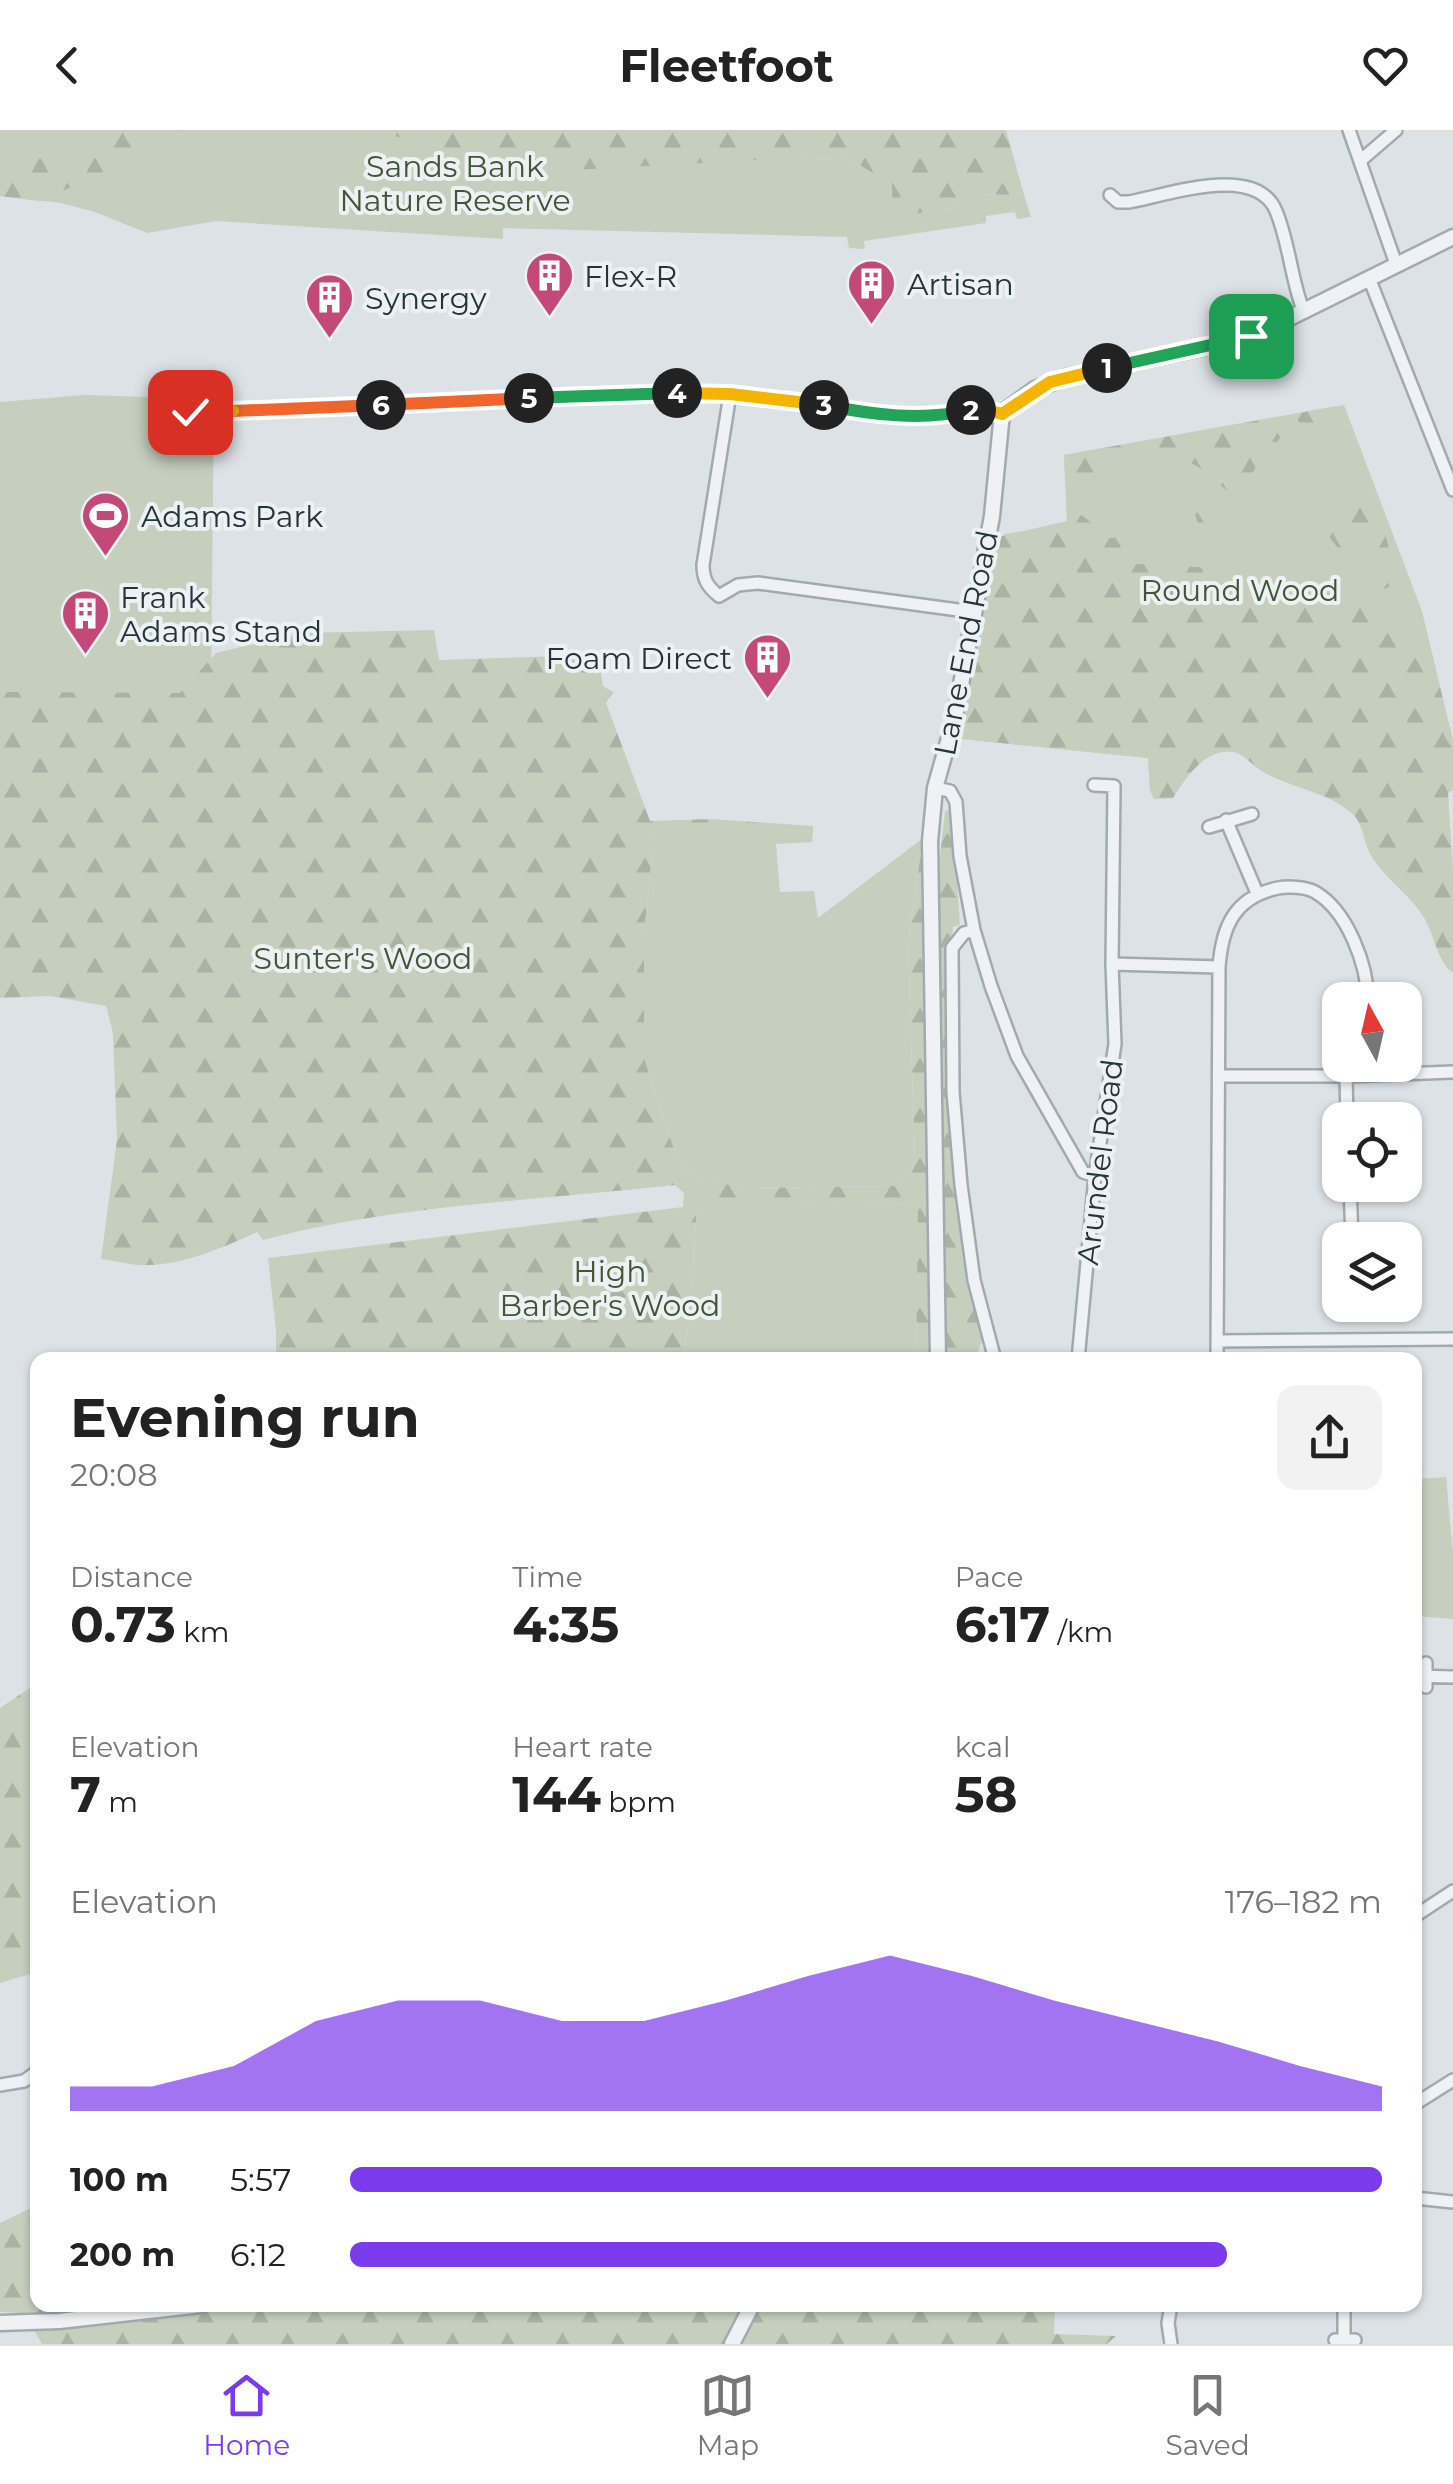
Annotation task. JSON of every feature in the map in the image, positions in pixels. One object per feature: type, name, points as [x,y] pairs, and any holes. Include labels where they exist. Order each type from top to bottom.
[{"type":"street","points":[[1349,130],[1396,264]]},
{"type":"street","points":[[1360,160],[1396,130]]},
{"type":"street","points":[[1110,195],[1118,202],[1130,202],[1229,184],[1248,186],[1264,194],[1275,208],[1303,310]]},
{"type":"street","points":[[190,412],[730,394],[896,415],[932,416],[980,408],[1002,414],[1050,382],[1251,336],[1453,237]]},
{"type":"street","points":[[1369,278],[1453,490]]},
{"type":"street","points":[[730,394],[703,565],[708,587],[718,596],[738,585],[758,582],[973,612]]},
{"type":"street","name":"Lane End Road","points":[[938,1352],[930,841],[935,788],[951,734],[992,516],[1002,414]]},
{"type":"street","name":"Arundel Road","points":[[1079,1352],[1095,1176],[1115,1044],[1114,786],[1094,785]]},
{"type":"street","points":[[935,788],[950,792],[956,802],[960,856],[974,930],[1017,1056],[1083,1172],[1095,1176]]},
{"type":"street","points":[[1209,827],[1252,814]]},
{"type":"street","points":[[1226,820],[1257,892]]},
{"type":"street","points":[[1217,1352],[1219,966],[1221,944],[1233,914],[1257,892],[1288,886],[1315,892],[1342,918],[1360,956],[1365,982]]},
{"type":"street","points":[[974,930],[964,933],[952,948],[953,1092],[974,1280],[989,1352]]},
{"type":"street","points":[[1112,964],[1219,966]]},
{"type":"street","points":[[1422,1071],[1453,1072]]},
{"type":"street","points":[[1220,1076],[1322,1076]]},
{"type":"street","points":[[1217,1341],[1453,1339]]},
{"type":"street","points":[[1423,1675],[1453,1677]]},
{"type":"street","points":[[1422,1912],[1453,1892]]},
{"type":"street","points":[[0,2085],[30,2077]]},
{"type":"street","points":[[1422,2100],[1453,2080]]},
{"type":"street","points":[[1422,2199],[1453,2202]]},
{"type":"street","points":[[0,2323],[146,2312]]},
{"type":"street","points":[[732,2344],[748,2312]]},
{"type":"street","points":[[1170,2312],[1171,2344]]},
{"type":"street","points":[[1344,2312],[1345,2340]]},
{"type":"green space","name":"Sands Bank Nature Reserve","points":[[0,130],[953,130],[799,158],[849,159],[893,184],[894,216],[957,207],[972,194],[1024,195],[1031,217],[1017,219],[1015,212],[986,216],[986,223],[864,241],[865,249],[849,248],[847,237],[503,228],[503,239],[216,221],[147,233],[61,203],[0,196]]},
{"type":"green space","points":[[122,130],[183,130],[39,201],[0,196],[0,162],[80,147]]},
{"type":"green space","points":[[330,130],[1006,130],[1024,195],[973,194],[957,207],[893,217],[892,184],[849,159],[572,170],[537,177],[508,173],[456,152],[391,135]]},
{"type":"green space","name":"Adams Park","points":[[84,395],[150,397],[159,405],[169,395],[214,395],[211,691],[0,710],[0,402]]},
{"type":"green space","name":"Round Wood","points":[[1344,405],[1422,611],[1453,741],[1453,790],[1448,793],[1453,973],[1443,962],[1419,910],[1371,855],[1352,813],[1262,771],[1240,754],[1216,753],[1191,773],[1173,798],[1154,799],[1148,758],[962,739],[987,574],[1005,534],[1067,521],[1064,455]]},
{"type":"green space","points":[[1336,406],[1338,422],[1350,430],[1345,443],[1338,442],[1332,422],[1302,426],[1293,414]]},
{"type":"green space","points":[[1287,415],[1277,442],[1255,441],[1246,446],[1260,459],[1249,493],[1241,498],[1199,467],[1183,461],[1175,449],[1160,455],[1148,445],[1117,455],[1105,475],[1086,487],[1065,482],[1064,455]]},
{"type":"green space","points":[[1345,496],[1370,497],[1389,548],[1355,559],[1334,543],[1326,529],[1326,512],[1329,503]]},
{"type":"green space","points":[[1230,497],[1241,513],[1215,525],[1198,523],[1195,515],[1201,508]]},
{"type":"green space","name":"Round Wood","points":[[1066,503],[1104,539],[1119,537],[1136,564],[1217,568],[1295,591],[1363,597],[1371,614],[1426,629],[1453,741],[1453,790],[1448,793],[1453,973],[1443,962],[1419,910],[1371,855],[1352,813],[1262,771],[1240,754],[1216,753],[1191,773],[1173,798],[1154,799],[1148,758],[962,739],[993,538],[1067,521]]},
{"type":"green space","points":[[1376,562],[1398,563],[1408,578],[1382,590],[1368,580]]},
{"type":"green space","name":"Sunter's Wood","points":[[434,630],[439,660],[598,655],[603,686],[613,692],[606,703],[650,821],[711,819],[813,826],[813,832],[654,834],[644,933],[644,1058],[673,1146],[685,1169],[700,1179],[746,1188],[897,1186],[915,1164],[908,942],[922,845],[928,843],[923,918],[929,1352],[916,1352],[918,1206],[877,1201],[697,1205],[683,1352],[276,1352],[268,1258],[683,1207],[684,1193],[675,1185],[415,1211],[263,1240],[257,1232],[204,1254],[163,1264],[137,1265],[101,1259],[117,1140],[113,1033],[106,1006],[50,996],[0,998],[0,685],[8,692],[180,693],[216,653],[301,633]]},
{"type":"green space","points":[[952,810],[960,925],[953,927],[948,1024],[983,1338],[978,1352],[942,1352],[932,930],[945,811]]},
{"type":"green space","points":[[813,832],[812,842],[776,844],[780,892],[814,891],[818,918],[923,838],[908,942],[915,1164],[897,1186],[746,1188],[699,1179],[685,1169],[673,1146],[644,1058],[644,933],[654,833]]},
{"type":"green space","points":[[877,1201],[919,1206],[916,1352],[683,1352],[697,1204]]},
{"type":"green space","points":[[1446,1477],[1453,1554],[1453,1619],[1422,1617],[1422,1479]]},
{"type":"green space","points":[[30,1688],[30,1974],[0,1983],[0,1708]]},
{"type":"green space","points":[[30,2208],[30,2312],[92,2312],[62,2315],[0,2312],[0,2223]]},
{"type":"green space","points":[[1055,2312],[1054,2334],[1116,2336],[1107,2344],[42,2344],[34,2330],[190,2314]]},
{"type":"place","name":"Flex-R","points":[[549,318]]},
{"type":"place","name":"Artisan","points":[[872,326]]},
{"type":"place","name":"Synergy","points":[[330,340]]},
{"type":"place","name":"Adams Park","points":[[106,558]]},
{"type":"place","name":"Frank Adams Stand","points":[[85,656]]},
{"type":"place","name":"Foam Direct","points":[[767,700]]},
{"type":"route","points":[[190,412],[711,393],[762,396],[896,415],[932,416],[980,408],[1002,414],[1050,382],[1251,336]]},
{"type":"park label","name":"High Barber's Wood","points":[[610,1288]]}]
